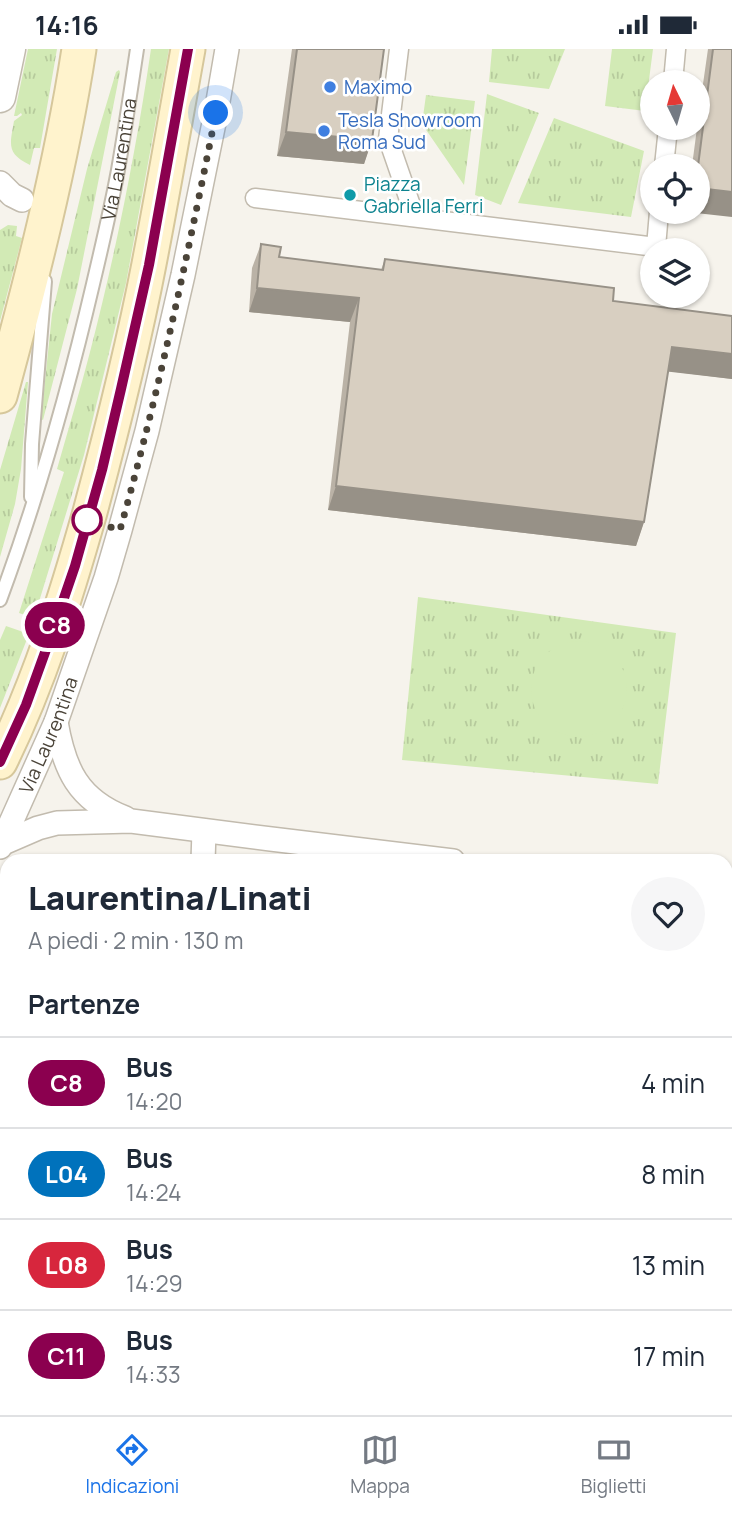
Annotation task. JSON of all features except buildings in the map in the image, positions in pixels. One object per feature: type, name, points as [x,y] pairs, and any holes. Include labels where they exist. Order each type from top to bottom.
[{"type":"main road","name":"Via Laurentina","points":[[0,396],[46,218],[79,49]]},
{"type":"main road","name":"Via Laurentina","points":[[0,762],[26,705],[52,633],[75,566],[102,470],[149,265],[188,49]]},
{"type":"street","points":[[0,97],[10,49]]},
{"type":"street","name":"Via Laurentina","points":[[1,846],[56,722],[106,578],[147,431],[183,275],[227,49]]},
{"type":"street","points":[[399,49],[388,139],[415,217]]},
{"type":"street","points":[[674,70],[676,49]]},
{"type":"street","points":[[0,183],[12,195],[22,200],[10,201],[0,207]]},
{"type":"street","points":[[255,198],[656,247],[659,224]]},
{"type":"street","points":[[56,722],[63,756],[77,782],[98,804],[131,821]]},
{"type":"street","points":[[1,846],[38,828],[57,823],[131,821],[395,854]]},
{"type":"street","points":[[203,854],[204,831]]},
{"type":"lane","name":"Via Laurentina","points":[[73,85],[87,49]]},
{"type":"lane","name":"Via Laurentina","points":[[0,600],[31,513],[62,408],[105,236],[137,49]]},
{"type":"lane","name":"Via Laurentina","points":[[31,513],[32,444],[46,272],[46,218]]},
{"type":"green space","points":[[28,49],[57,49],[40,148],[34,148],[30,165],[13,152],[11,142],[14,121],[22,115],[21,113],[14,116]]},
{"type":"green space","points":[[151,49],[169,49],[126,283],[84,455],[34,618],[19,613],[64,472],[57,469],[86,367],[117,239]]},
{"type":"green space","points":[[492,49],[565,49],[549,89],[489,82]]},
{"type":"green space","points":[[612,49],[653,49],[650,70],[640,70],[640,110],[605,106]]},
{"type":"green space","points":[[119,70],[77,289],[43,420],[52,314],[87,169],[116,72]]},
{"type":"green space","points":[[487,94],[539,113],[501,205],[475,195]]},
{"type":"green space","points":[[426,95],[475,101],[464,185],[422,124]]},
{"type":"green space","points":[[554,118],[644,151],[640,154],[640,171],[631,217],[518,203]]},
{"type":"green space","points":[[8,225],[17,226],[16,236],[22,238],[0,321],[0,230]]},
{"type":"green space","points":[[26,382],[21,469],[15,504],[0,557],[0,470]]},
{"type":"green space","points":[[418,597],[676,633],[658,784],[402,760]]},
{"type":"green space","points":[[6,626],[29,634],[0,708],[0,640]]},
{"type":"green space","points":[[579,641],[597,645],[613,655],[623,671],[627,689],[623,707],[613,723],[597,733],[579,737],[561,733],[545,723],[535,707],[531,689],[535,671],[545,655],[561,645]]},
{"type":"bus line","name":"C8","points":[[0,762],[26,705],[52,633],[75,566],[102,470],[149,265],[188,49]]},
{"type":"place","name":"Maximo","points":[[330,87]]},
{"type":"place","name":"Tesla Showroom Roma Sud","points":[[324,131]]},
{"type":"place","name":"Piazza Gabriella Ferri","points":[[350,195]]},
{"type":"route","points":[[87,520],[120,530],[147,431],[183,275],[216,113]]}]
